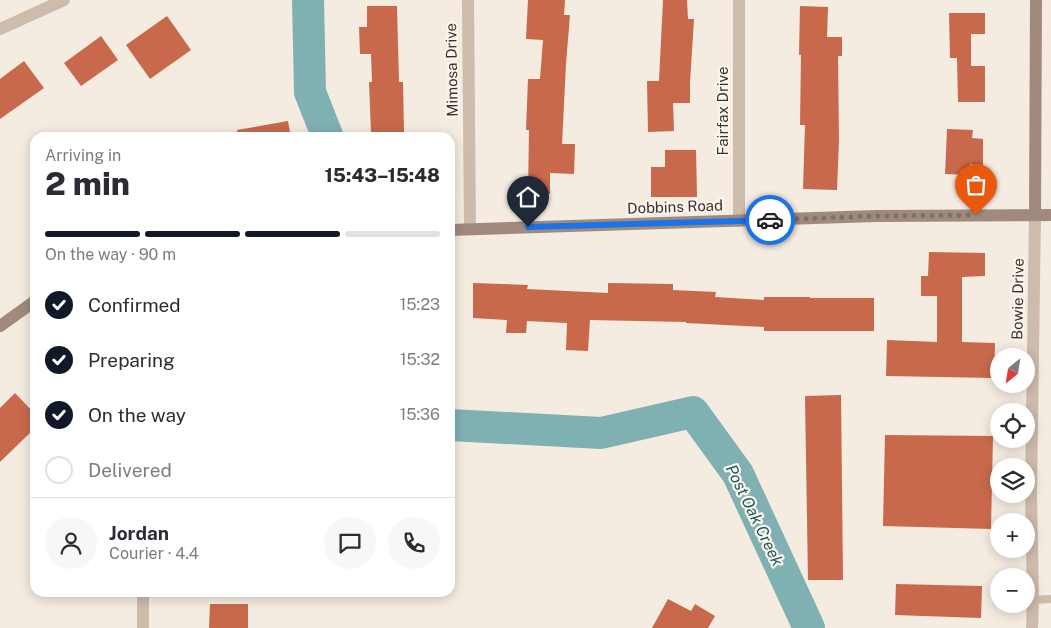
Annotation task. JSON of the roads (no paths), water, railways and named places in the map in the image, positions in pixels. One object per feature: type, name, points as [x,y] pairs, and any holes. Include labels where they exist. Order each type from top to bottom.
[{"type":"street","points":[[0,29],[64,0]]},
{"type":"street","name":"Mimosa Drive","points":[[468,0],[470,229]]},
{"type":"street","name":"Fairfax Drive","points":[[739,0],[739,221]]},
{"type":"street","name":"Bowie Drive","points":[[1032,568],[1031,493],[1036,0]]},
{"type":"street","name":"Dobbins Road","points":[[455,230],[876,216],[1051,215]]},
{"type":"street","points":[[0,326],[30,305]]},
{"type":"street","points":[[143,597],[143,628]]},
{"type":"street","name":"Bowie Drive","points":[[1032,628],[1033,613]]},
{"type":"lane","points":[[1035,600],[1051,599]]},
{"type":"waterway","name":"Post Oak Creek","points":[[308,0],[310,92],[326,132]]},
{"type":"waterway","name":"Post Oak Creek","points":[[455,425],[601,433],[693,412],[738,474],[809,628]]}]
